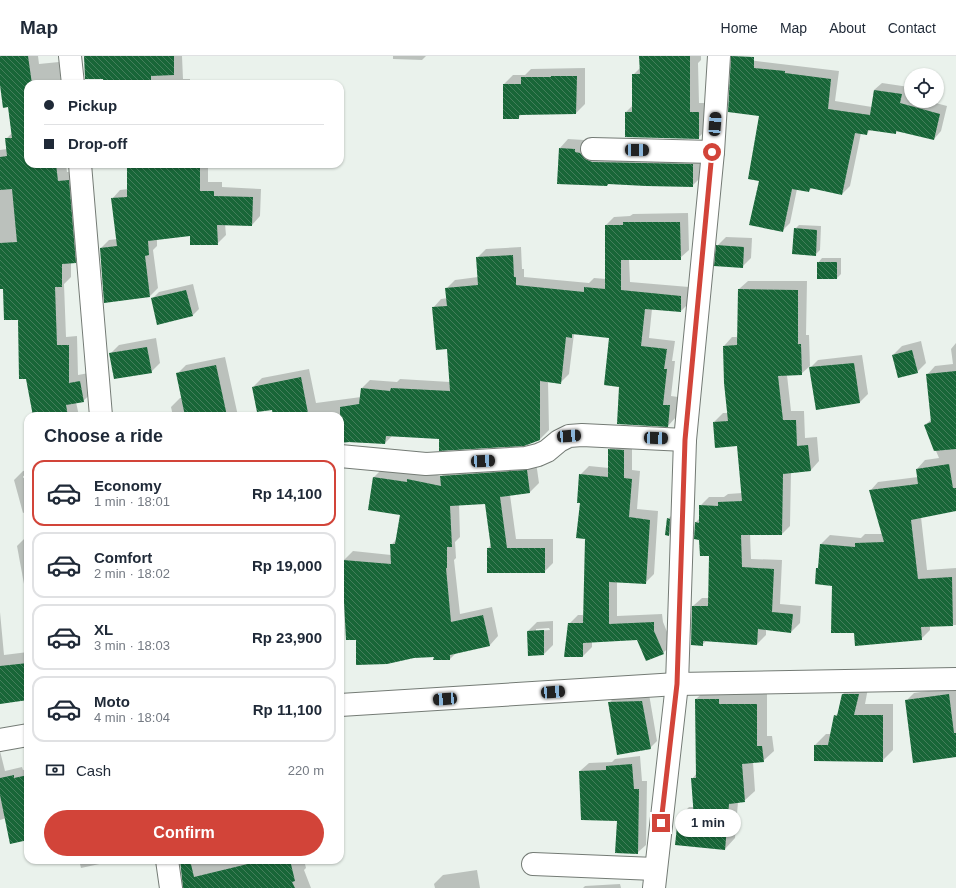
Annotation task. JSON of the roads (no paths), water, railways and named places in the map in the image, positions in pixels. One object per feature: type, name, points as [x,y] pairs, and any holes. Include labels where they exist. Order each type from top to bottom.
[{"type":"street","points":[[70,56],[73,80]]},
{"type":"street","points":[[533,864],[654,878],[677,684],[685,440],[712,152],[719,56]]},
{"type":"street","points":[[592,149],[712,152]]},
{"type":"street","points":[[80,168],[102,412]]},
{"type":"street","points":[[344,456],[426,464],[526,458],[547,451],[559,441],[569,436],[582,435],[685,440]]},
{"type":"street","points":[[344,705],[677,684],[956,679]]},
{"type":"street","points":[[0,740],[24,736]]},
{"type":"street","points":[[167,864],[171,888]]}]
